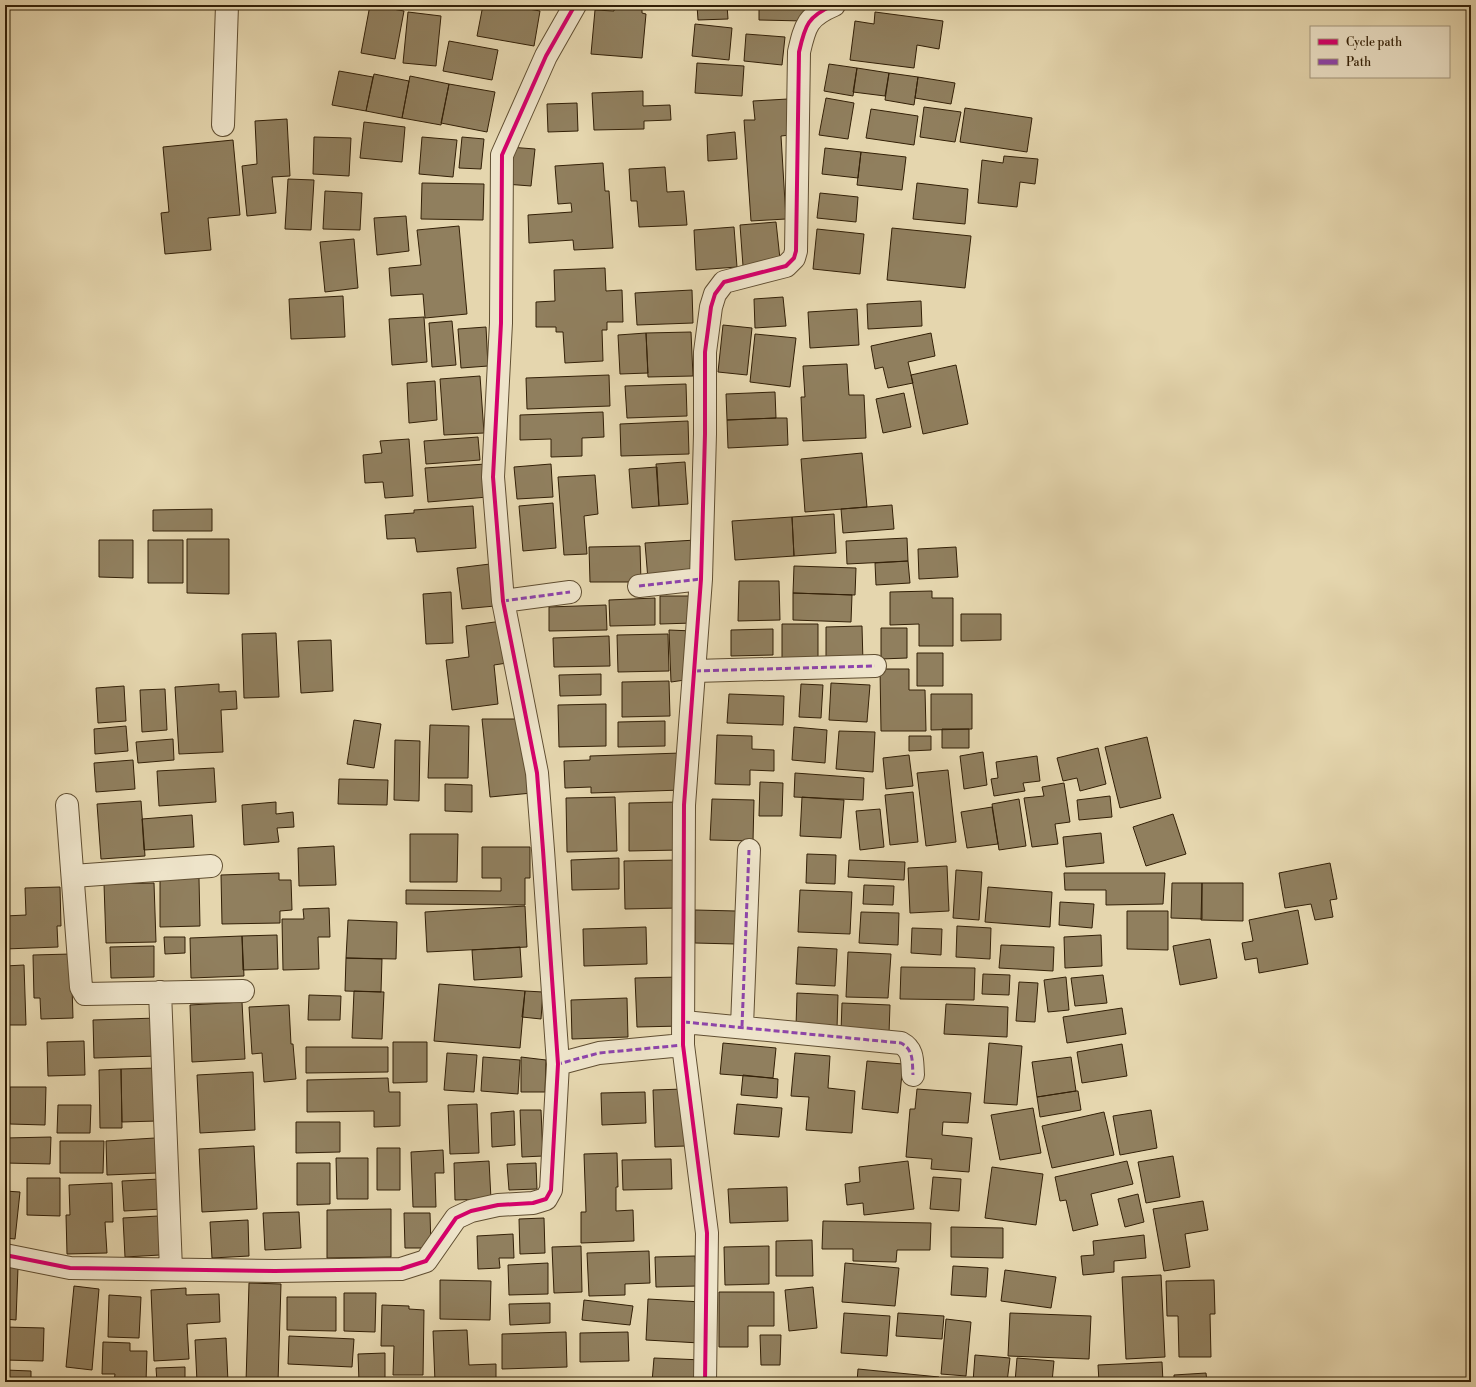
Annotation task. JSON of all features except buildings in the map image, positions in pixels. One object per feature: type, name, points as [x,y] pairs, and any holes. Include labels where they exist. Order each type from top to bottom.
[{"type":"street","points":[[223,125],[227,5]]},
{"type":"street","points":[[5,1255],[70,1268],[274,1271],[401,1269],[426,1261],[456,1218],[471,1211],[498,1204],[533,1203],[546,1199],[551,1190],[558,1064],[537,773],[503,601],[494,476],[501,323],[502,155],[546,56],[575,5]]},
{"type":"street","points":[[705,1382],[707,1232],[683,1045],[684,805],[701,579],[705,434],[705,352],[711,307],[715,294],[724,282],[786,266],[794,258],[796,251],[799,52],[803,32],[809,20],[818,12],[834,5]]},
{"type":"street","points":[[639,586],[701,579]]},
{"type":"street","points":[[503,601],[570,592]]},
{"type":"street","points":[[695,670],[874,666]]},
{"type":"street","points":[[67,806],[81,987],[85,994],[243,991]]},
{"type":"street","points":[[742,1026],[749,850]]},
{"type":"street","points":[[73,876],[211,866]]},
{"type":"street","points":[[160,992],[171,1269]]},
{"type":"street","points":[[684,1022],[742,1026],[901,1042],[909,1047],[912,1055],[912,1075]]},
{"type":"street","points":[[558,1064],[599,1053],[683,1045]]},
{"type":"marked path","points":[[639,586],[701,579]]},
{"type":"marked path","points":[[503,601],[570,592]]},
{"type":"marked path","points":[[695,671],[875,666]]},
{"type":"marked path","points":[[742,1026],[749,850]]},
{"type":"marked path","points":[[684,1022],[901,1043],[908,1049],[912,1056],[913,1075]]},
{"type":"marked path","points":[[558,1066],[558,1064],[599,1053],[683,1045],[683,1043]]},
{"type":"cycle path","points":[[5,1255],[70,1268],[275,1271],[401,1269],[426,1261],[456,1218],[471,1211],[498,1205],[533,1203],[546,1199],[551,1190],[558,1064],[537,773],[503,601],[493,477],[501,323],[502,155],[546,56],[575,5]]},
{"type":"cycle path","points":[[705,1382],[707,1233],[683,1045],[684,805],[701,579],[705,434],[705,352],[711,307],[715,294],[724,282],[786,266],[794,258],[796,251],[799,52],[803,35],[809,22],[818,13],[834,5]]}]
